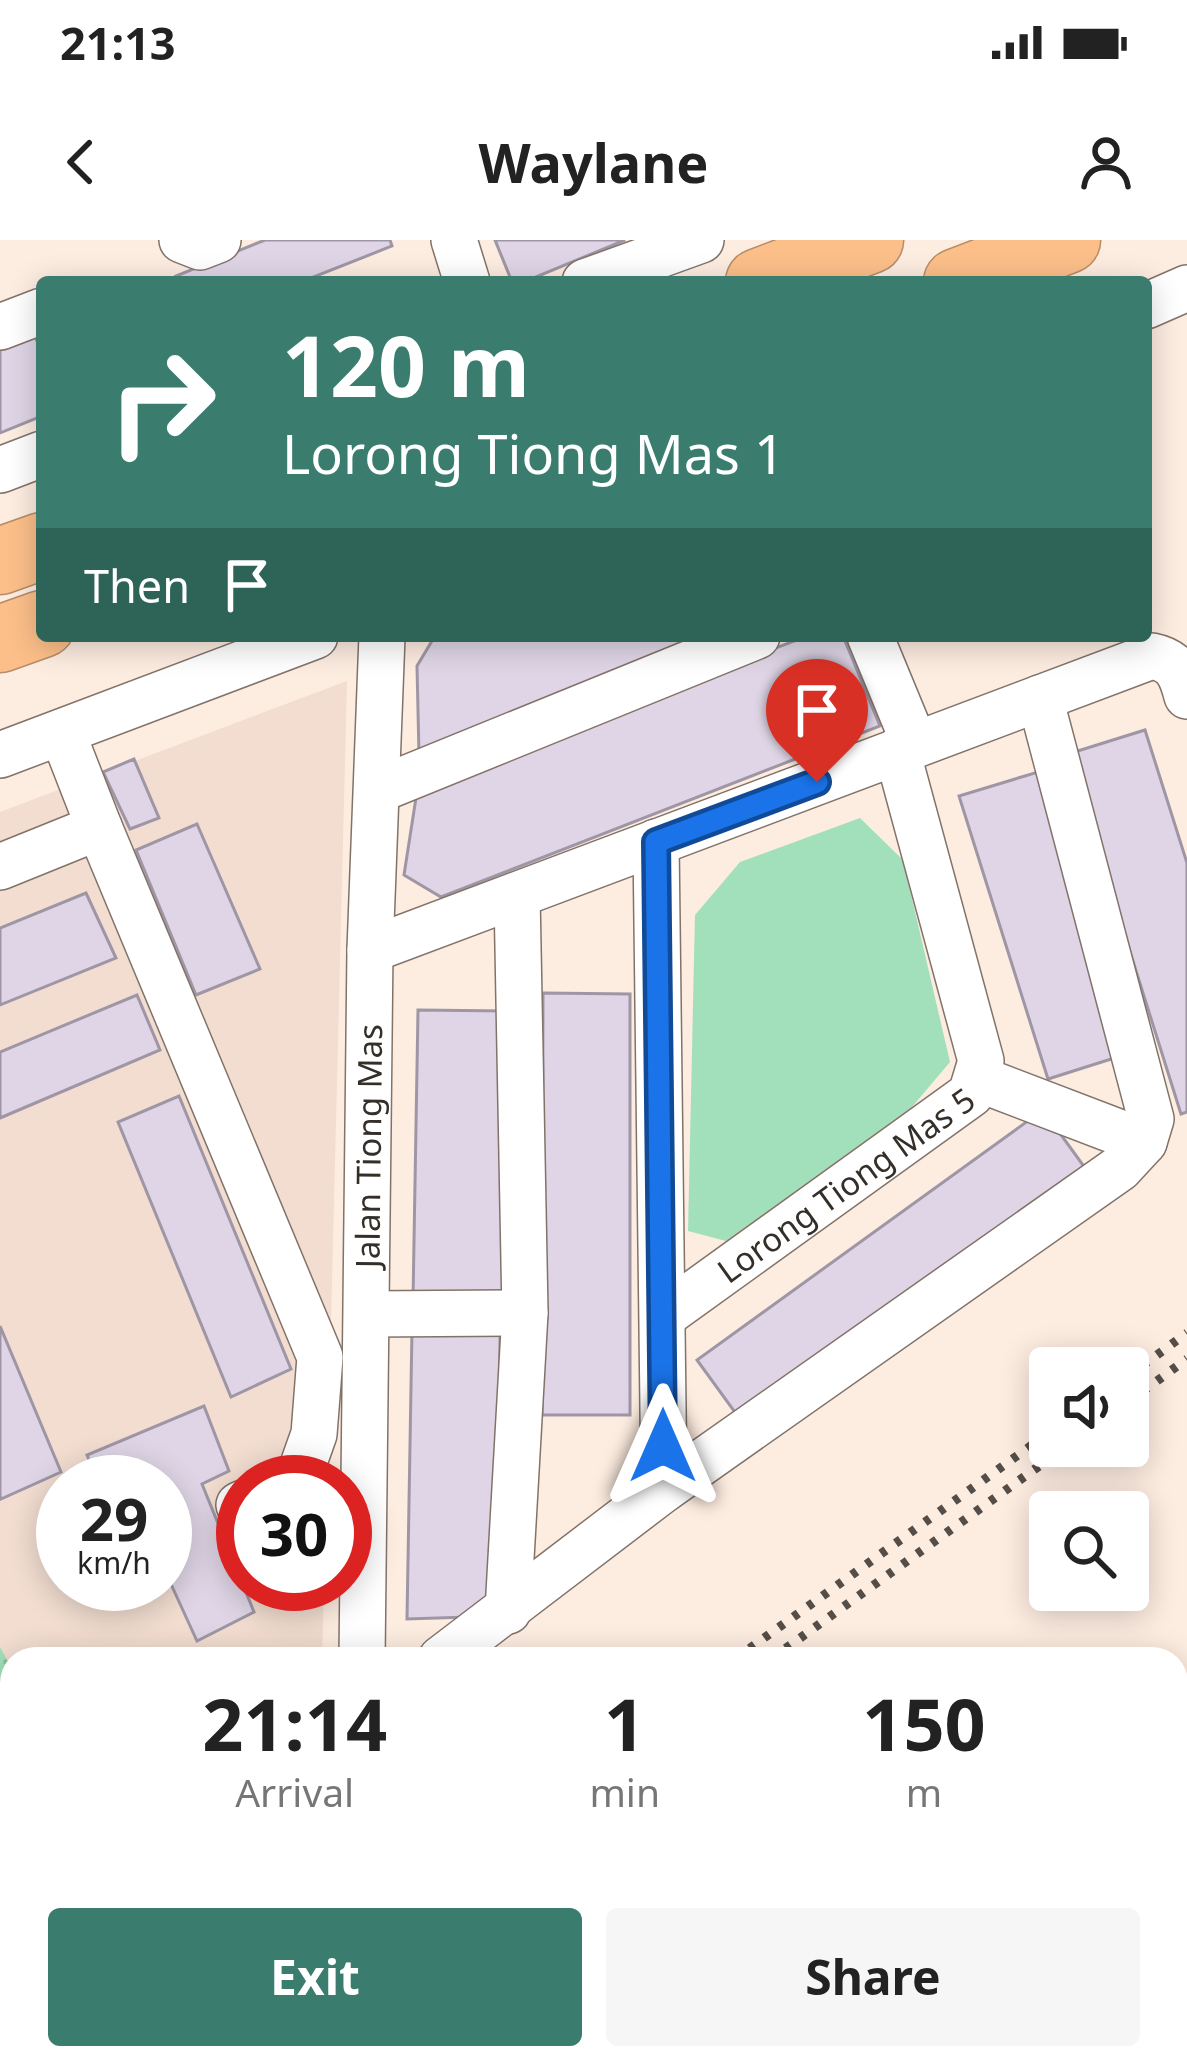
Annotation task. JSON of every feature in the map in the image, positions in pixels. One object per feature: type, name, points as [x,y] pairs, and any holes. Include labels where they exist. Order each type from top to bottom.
[{"type":"highway","points":[[775,276],[870,240]]},
{"type":"highway","points":[[980,276],[1040,260]]},
{"type":"highway","points":[[0,561],[36,548]]},
{"type":"highway","points":[[0,639],[36,626]]},
{"type":"street","points":[[182,240],[200,247],[218,240]]},
{"type":"street","points":[[454,240],[465,276]]},
{"type":"street","points":[[602,276],[701,240]]},
{"type":"street","points":[[1152,303],[1187,288]]},
{"type":"street","points":[[0,327],[36,313]]},
{"type":"street","points":[[0,470],[36,456]]},
{"type":"street","points":[[0,755],[299,642]]},
{"type":"street","name":"Jalan Tiong Mas","points":[[362,1647],[370,950],[382,642]]},
{"type":"street","points":[[378,790],[742,642]]},
{"type":"street","name":"Lorong Tiong Mas 5","points":[[663,1316],[971,1094],[979,1079],[981,1061],[906,748],[872,642]]},
{"type":"street","points":[[370,950],[1152,656],[1178,678]]},
{"type":"street","points":[[458,1647],[664,1490],[1101,1182],[1144,1142],[1151,1119],[1040,698]]},
{"type":"street","points":[[62,732],[320,1357],[314,1433],[306,1455]]},
{"type":"street","points":[[0,867],[99,827]]},
{"type":"street","points":[[656,842],[664,1490]]},
{"type":"street","points":[[508,1611],[525,1313],[517,895]]},
{"type":"street","points":[[979,1079],[1144,1142]]},
{"type":"street","points":[[367,1314],[525,1313]]},
{"type":"shaded area","points":[[347,681],[328,1455],[216,1455],[216,1611],[323,1611],[322,1647],[0,1647],[0,812]]},
{"type":"green space","points":[[860,818],[903,860],[950,1062],[912,1107],[726,1241],[688,1231],[695,915],[740,862]]},
{"type":"building","points":[[265,240],[390,240],[392,246],[316,276],[176,276]]},
{"type":"building","points":[[495,240],[625,240],[538,276],[510,276]]},
{"type":"building","points":[[36,338],[36,418],[0,433],[0,350]]},
{"type":"building","points":[[431,642],[687,642],[419,755],[417,666]]},
{"type":"building","points":[[791,642],[845,642],[880,726],[441,897],[404,875],[418,785]]},
{"type":"building","points":[[1145,730],[1187,863],[1187,1112],[1181,1114],[1068,754]]},
{"type":"building","points":[[134,759],[159,818],[130,829],[103,772]]},
{"type":"building","points":[[1038,772],[1127,1054],[1048,1079],[959,796]]},
{"type":"building","points":[[197,824],[260,969],[196,995],[136,850]]},
{"type":"building","points":[[86,893],[116,958],[0,1005],[0,928]]},
{"type":"building","points":[[543,993],[630,994],[630,1415],[542,1415]]},
{"type":"building","points":[[137,995],[160,1050],[0,1118],[0,1052]]},
{"type":"building","points":[[418,1010],[506,1011],[504,1297],[413,1300]]},
{"type":"building","points":[[179,1096],[291,1369],[231,1397],[118,1122]]},
{"type":"building","points":[[1043,1110],[1088,1172],[742,1422],[697,1360]]},
{"type":"building","points":[[0,1326],[54,1455],[36,1455],[36,1483],[0,1496]]},
{"type":"building","points":[[412,1329],[500,1330],[498,1616],[407,1619]]},
{"type":"building","points":[[204,1406],[223,1455],[216,1455],[216,1477],[202,1484],[216,1518],[216,1611],[254,1612],[197,1641],[183,1611],[192,1611],[192,1455],[87,1455]]},
{"type":"railway","points":[[1149,1361],[1187,1333]]},
{"type":"railway","points":[[1149,1387],[1187,1359]]},
{"type":"railway","points":[[752,1647],[1029,1447]]},
{"type":"railway","points":[[788,1647],[1038,1467]]},
{"type":"route","points":[[663,1446],[656,842],[817,782]]}]
